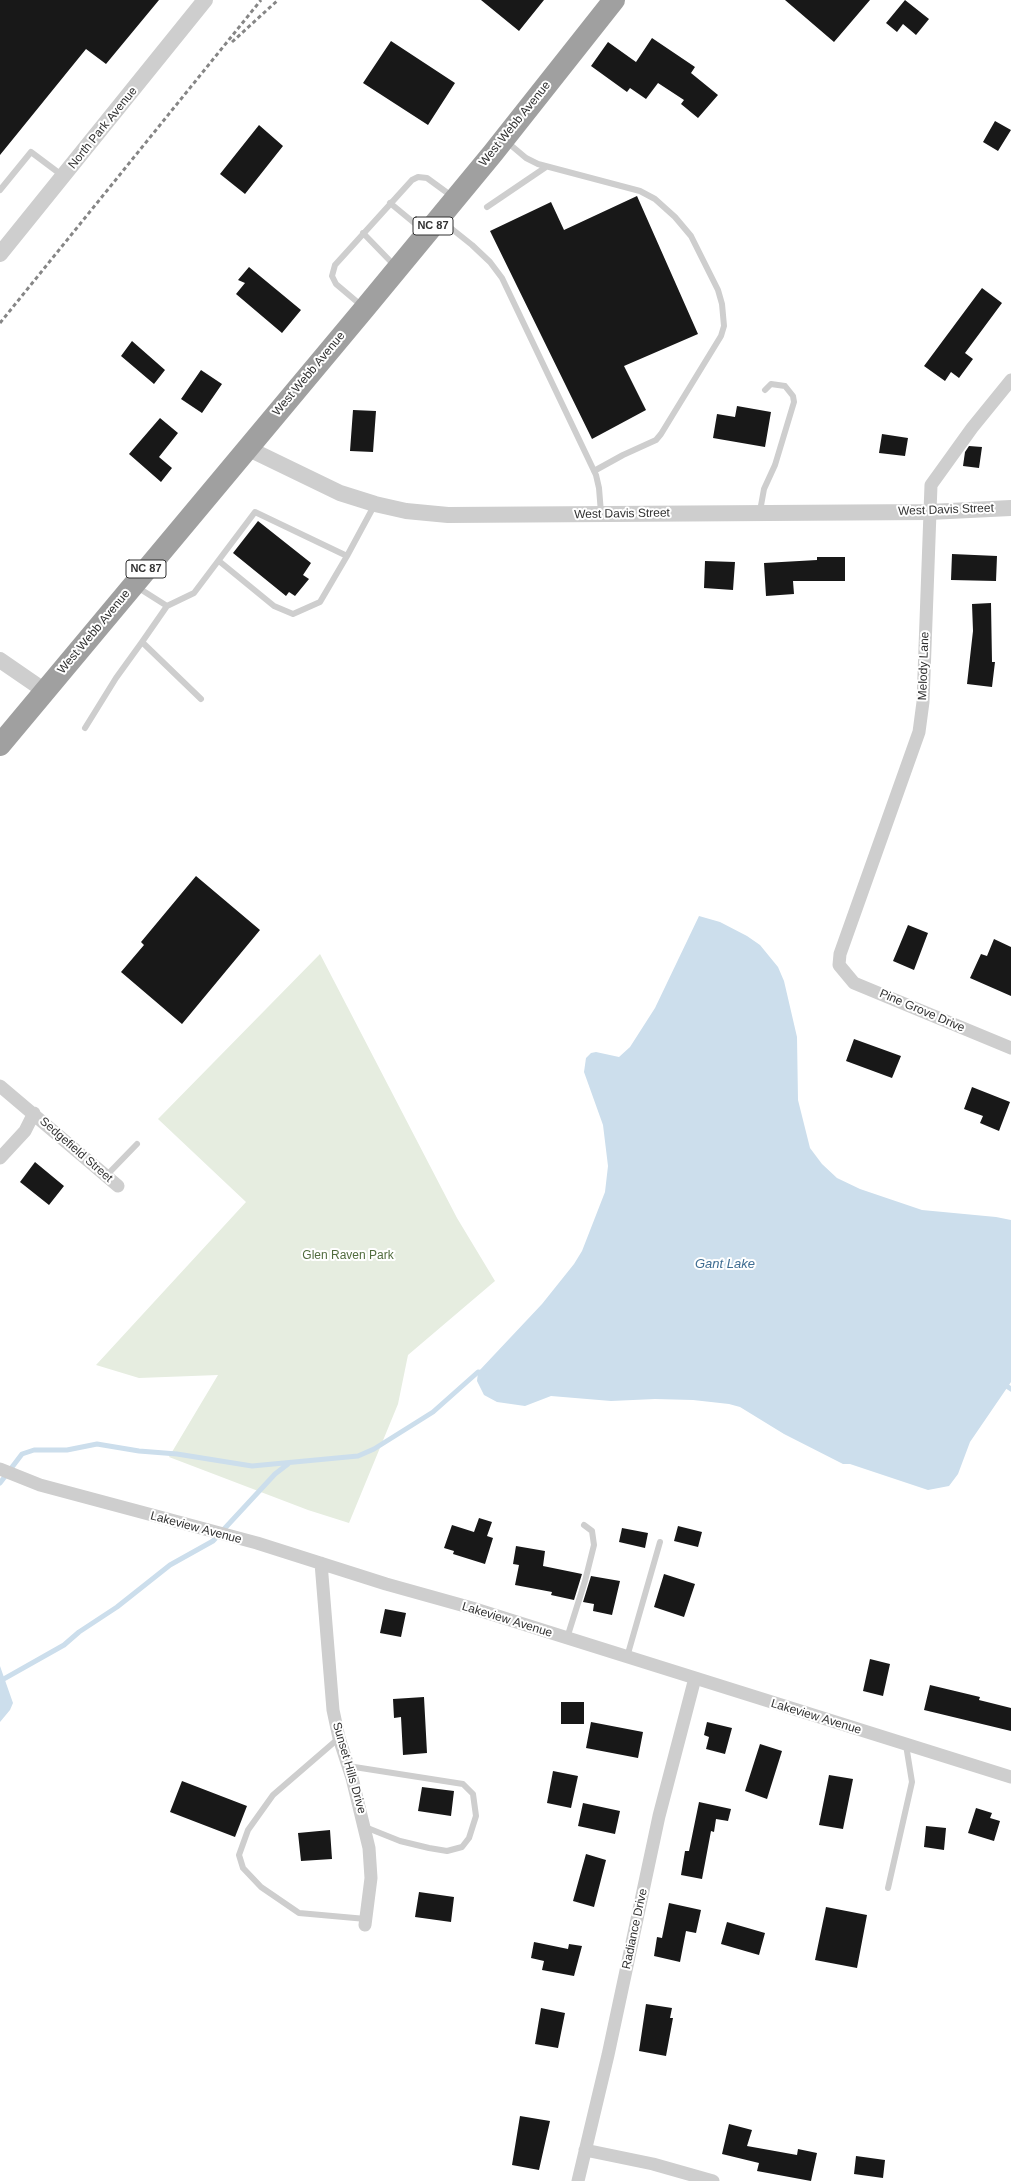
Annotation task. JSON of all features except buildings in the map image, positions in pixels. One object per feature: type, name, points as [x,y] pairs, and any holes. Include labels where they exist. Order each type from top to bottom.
[{"type":"highway","name":"West Webb Avenue","points":[[0,745],[433,226],[614,0]]},
{"type":"street","name":"North Park Avenue","points":[[0,254],[205,0]]},
{"type":"street","name":"Melody Lane","points":[[839,966],[840,954],[919,732],[923,702],[931,485],[972,428],[1011,380]]},
{"type":"street","name":"West Davis Street","points":[[247,448],[340,493],[375,504],[406,511],[448,515],[929,512],[1011,508]]},
{"type":"street","points":[[0,660],[45,691]]},
{"type":"street","name":"Pine Grove Drive","points":[[839,966],[854,983],[1011,1048]]},
{"type":"street","name":"Sedgefield Street","points":[[0,1086],[34,1113],[118,1186]]},
{"type":"street","name":"Sedgefield Street","points":[[0,1158],[25,1131],[34,1113]]},
{"type":"street","name":"Lakeview Avenue","points":[[0,1469],[40,1485],[257,1544],[567,1638],[1011,1778]]},
{"type":"street","name":"Sunset Hills Drive","points":[[321,1563],[333,1710],[339,1738],[365,1827],[369,1848],[370,1878],[366,1922]]},
{"type":"street","name":"Radiance Drive","points":[[578,2181],[608,2055],[659,1816],[695,1678]]},
{"type":"street","points":[[585,2150],[653,2164],[713,2181]]},
{"type":"lane","points":[[503,140],[526,158],[546,167],[640,190],[655,199],[675,216],[691,236],[718,290],[722,304],[724,326],[722,336],[661,434],[656,440],[623,455],[594,471]]},
{"type":"lane","points":[[0,190],[31,152],[63,176]]},
{"type":"lane","points":[[487,207],[546,167]]},
{"type":"lane","points":[[365,308],[336,284],[332,276],[335,265],[412,180],[418,177],[427,178],[455,199]]},
{"type":"lane","points":[[390,203],[472,245],[490,262],[502,278],[594,471],[599,488],[601,515]]},
{"type":"lane","points":[[363,233],[397,268]]},
{"type":"lane","points":[[760,513],[764,489],[775,464],[794,402],[793,396],[784,386],[771,384],[765,390]]},
{"type":"lane","points":[[219,561],[274,606],[293,614],[320,602],[375,504]]},
{"type":"lane","points":[[85,728],[116,678],[167,606],[194,592],[255,512],[347,556]]},
{"type":"lane","points":[[134,584],[167,606]]},
{"type":"lane","points":[[142,642],[201,699]]},
{"type":"lane","points":[[106,1176],[137,1144]]},
{"type":"lane","points":[[567,1638],[585,1581],[594,1545],[592,1531],[584,1524]]},
{"type":"lane","points":[[627,1657],[660,1542]]},
{"type":"lane","points":[[339,1738],[273,1795],[248,1830],[239,1855],[243,1868],[261,1887],[299,1912],[366,1922]]},
{"type":"lane","points":[[888,1888],[912,1782],[906,1745]]},
{"type":"lane","points":[[348,1766],[463,1784],[473,1794],[476,1816],[469,1838],[462,1848],[447,1851],[429,1848],[400,1841],[365,1827]]},
{"type":"green space","name":"Glen Raven Park","points":[[320,954],[457,1218],[495,1281],[408,1355],[398,1404],[349,1523],[308,1510],[169,1457],[218,1375],[139,1378],[96,1365],[246,1202],[158,1119]]},
{"type":"water","name":"Gant Lake","points":[[699,916],[720,922],[747,936],[760,945],[778,967],[784,981],[797,1037],[798,1100],[810,1148],[822,1164],[837,1178],[860,1189],[922,1210],[996,1217],[1011,1220],[1011,1382],[970,1442],[958,1474],[949,1486],[928,1490],[850,1464],[843,1464],[784,1434],[740,1407],[729,1404],[693,1400],[655,1399],[611,1401],[551,1396],[525,1406],[497,1402],[484,1395],[477,1381],[478,1372],[542,1304],[574,1264],[582,1251],[605,1192],[608,1166],[603,1125],[584,1072],[586,1058],[591,1053],[596,1052],[619,1057],[630,1047],[655,1008]]},
{"type":"water","points":[[0,1666],[13,1703],[10,1710],[0,1722]]},
{"type":"waterway","points":[[0,1483],[22,1454],[34,1450],[67,1450],[97,1444],[139,1451],[177,1454],[252,1466],[358,1456],[374,1449],[433,1412],[478,1372],[484,1373]]},
{"type":"waterway","points":[[1002,1383],[1011,1389]]},
{"type":"waterway","points":[[0,1681],[64,1645],[79,1632],[117,1607],[170,1565],[213,1541],[275,1474],[288,1464]]},
{"type":"railway","points":[[0,323],[261,0]]},
{"type":"railway","points":[[232,42],[278,0]]}]
